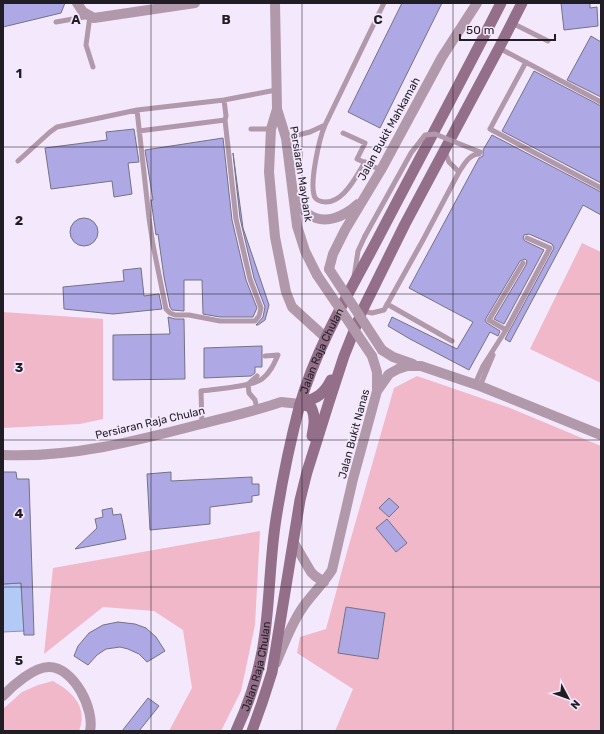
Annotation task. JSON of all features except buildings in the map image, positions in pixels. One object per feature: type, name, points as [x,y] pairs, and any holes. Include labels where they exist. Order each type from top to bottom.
[{"type":"main road","name":"Jalan Raja Chulan","points":[[236,731],[250,695],[265,635],[276,520],[286,465],[300,404],[309,376],[326,338],[352,287],[501,3]]},
{"type":"main road","name":"Jalan Raja Chulan","points":[[252,731],[272,672],[300,500],[307,472],[344,356],[362,311],[404,224],[522,3]]},
{"type":"main road","points":[[300,404],[317,398],[325,391],[344,356]]},
{"type":"main road","points":[[300,404],[311,407],[314,412],[315,420],[307,472]]},
{"type":"street","points":[[77,3],[83,12],[98,18],[195,3]]},
{"type":"street","name":"Persiaran Maybank","points":[[275,3],[277,108],[286,138],[297,226],[305,251],[317,275],[372,356],[377,372],[376,390]]},
{"type":"street","name":"Jalan Bukit Mahkamah","points":[[421,366],[393,357],[382,350],[329,269],[338,242],[365,197],[442,57],[477,3]]},
{"type":"street","name":"Persiaran Maybank","points":[[277,108],[271,130],[269,172],[275,237],[286,292],[292,307],[326,338]]},
{"type":"street","points":[[294,197],[308,214],[316,218],[326,220],[346,213],[365,197]]},
{"type":"street","name":"Jalan Bukit Nanas","points":[[272,672],[294,622],[303,606],[324,582],[332,570],[376,390],[389,374],[407,366],[421,366],[478,385],[601,435]]},
{"type":"street","name":"Persiaran Raja Chulan","points":[[3,455],[30,456],[83,451],[142,439],[281,402],[300,404]]},
{"type":"street","points":[[294,543],[311,572],[324,582]]},
{"type":"street","points":[[5,693],[29,675],[41,669],[50,667],[60,670],[74,682],[85,699],[92,725],[90,731]]},
{"type":"lane","points":[[365,162],[345,192],[338,198],[330,202],[321,202],[316,199],[313,193],[314,169],[322,132],[384,3]]},
{"type":"lane","points":[[56,22],[90,16],[86,45],[93,67]]},
{"type":"lane","points":[[512,23],[548,41]]},
{"type":"lane","points":[[499,48],[601,102]]},
{"type":"lane","points":[[526,62],[490,129],[601,188]]},
{"type":"lane","points":[[18,161],[50,132],[58,127],[137,110],[224,100],[276,90]]},
{"type":"lane","points":[[137,110],[153,245],[166,309],[175,316],[189,315],[220,321],[256,321],[261,308],[250,279],[236,219],[224,100]]},
{"type":"lane","points":[[139,131],[225,120]]},
{"type":"lane","points":[[286,138],[310,132],[325,125]]},
{"type":"lane","points":[[251,129],[271,130]]},
{"type":"lane","points":[[343,133],[365,143],[357,159],[380,170]]},
{"type":"lane","points":[[352,287],[358,251],[365,236],[411,153],[425,135],[434,134],[479,153],[470,157],[459,172],[384,310],[376,313],[362,311]]},
{"type":"lane","points":[[444,149],[448,162],[459,172]]},
{"type":"lane","points":[[478,385],[495,348],[550,248],[527,238]]},
{"type":"lane","points":[[506,330],[489,320],[523,263]]},
{"type":"lane","points":[[387,304],[452,341]]},
{"type":"lane","points":[[202,424],[201,391],[248,384],[261,380],[271,369],[278,355],[264,356]]},
{"type":"lane","points":[[248,384],[257,376]]},
{"type":"lane","points":[[248,384],[257,409]]},
{"type":"shaded area","points":[[582,243],[601,252],[601,383],[530,349]]},
{"type":"shaded area","points":[[3,312],[103,319],[103,419],[80,424],[3,428]]},
{"type":"shaded area","points":[[417,376],[510,408],[601,446],[601,731],[335,731],[353,689],[297,653],[300,637],[326,629],[394,388]]},
{"type":"shaded area","points":[[260,531],[255,625],[241,691],[221,731],[169,731],[192,688],[183,630],[154,611],[103,607],[44,654],[53,568]]},
{"type":"shaded area","points":[[53,681],[67,690],[77,701],[82,715],[79,731],[3,731],[3,709],[22,692],[38,685]]},
{"type":"water","points":[[21,583],[24,631],[3,632],[3,584]]}]
